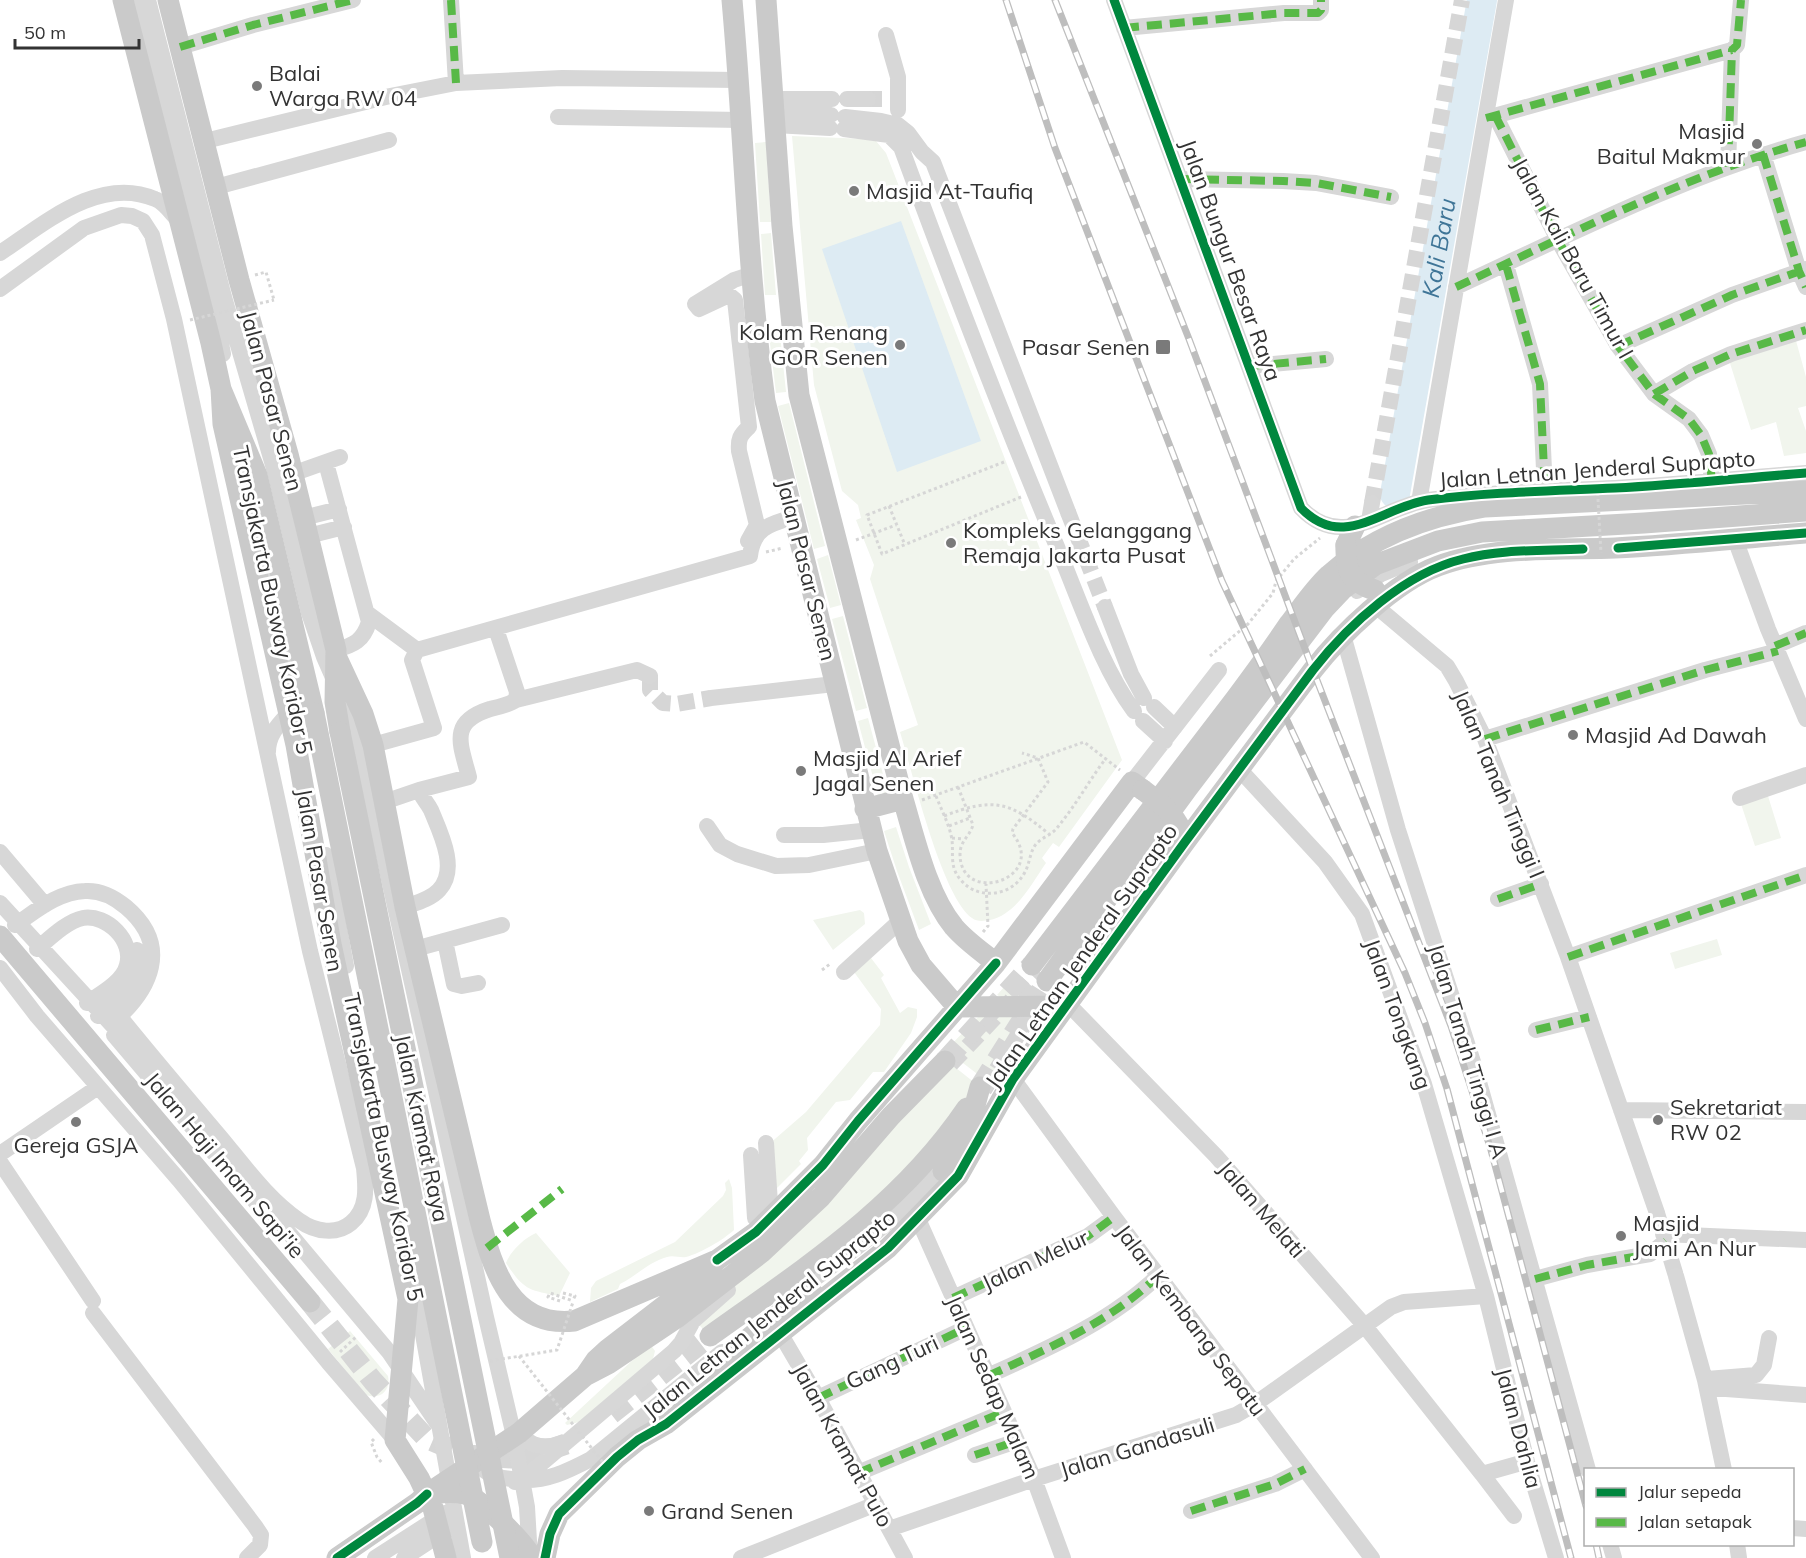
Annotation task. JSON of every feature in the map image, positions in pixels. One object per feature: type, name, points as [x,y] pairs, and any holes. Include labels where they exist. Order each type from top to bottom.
[{"type":"main road","name":"Jalan Pasar Senen","points":[[123,0],[212,343],[221,389],[223,424],[289,712],[331,944],[408,1299],[402,1372]]},
{"type":"main road","name":"Jalan Pasar Senen","points":[[168,0],[238,280],[306,527],[336,653],[335,702],[340,732]]},
{"type":"main road","name":"Jalan Pasar Senen","points":[[732,0],[752,274],[765,401],[877,851],[908,941],[921,965],[957,1007]]},
{"type":"main road","name":"Jalan Pasar Senen","points":[[766,0],[782,226],[799,395],[921,862],[941,906],[954,927],[996,963]]},
{"type":"main road","name":"Jalan Pasar Senen","points":[[221,389],[257,475],[314,713]]},
{"type":"main road","name":"Jalan Letnan Jenderal Suprapto","points":[[1042,975],[1313,592],[1330,575],[1364,549],[1426,520],[1485,507],[1806,491]]},
{"type":"main road","name":"Jalan Letnan Jenderal Suprapto","points":[[1042,975],[1325,608],[1343,589],[1375,565],[1438,541],[1482,532],[1806,511]]},
{"type":"main road","points":[[1356,531],[1345,563],[1350,573],[1376,598],[1398,590],[1436,567],[1464,558],[1503,553],[1618,548],[1806,533]]},
{"type":"main road","name":"Jalan Letnan Jenderal Suprapto","points":[[530,1557],[550,1534],[559,1514],[617,1457],[638,1440],[666,1424],[888,1248],[958,1176],[1013,1079],[1184,837],[1240,770],[1313,670],[1376,598]]},
{"type":"main road","points":[[336,653],[363,714],[373,745],[385,805],[415,904],[415,949],[487,1248],[500,1280],[516,1303],[544,1320],[557,1323],[574,1321],[717,1260]]},
{"type":"main road","name":"Jalan Kramat Raya","points":[[314,713],[486,1558]]},
{"type":"main road","name":"Jalan Kramat Raya","points":[[340,732],[530,1557]]},
{"type":"main road","points":[[585,1376],[596,1360],[608,1349],[686,1289],[717,1260],[756,1232],[763,1218],[824,1165],[858,1121],[996,963],[1137,786],[1168,810],[1178,822],[1184,837]]},
{"type":"main road","points":[[866,809],[903,799]]},
{"type":"main road","points":[[11,928],[310,1302]]},
{"type":"main road","points":[[957,1007],[1066,1006]]},
{"type":"main road","points":[[446,1558],[448,1509],[474,1463],[585,1376],[609,1364],[678,1317],[761,1253],[821,1197],[891,1116],[948,1062]]},
{"type":"main road","name":"Jalan Letnan Jenderal Suprapto","points":[[638,1440],[669,1405],[768,1322],[867,1250],[923,1197],[950,1163],[971,1121],[982,1089],[893,1197],[849,1235],[710,1336]]},
{"type":"main road","points":[[395,1440],[402,1372]]},
{"type":"main road","name":"Jalan Haji Imam Sapi'ie","points":[[395,1440],[427,1494]]},
{"type":"main road","points":[[337,1558],[427,1494],[448,1509]]},
{"type":"main road","points":[[448,1509],[464,1494],[481,1504],[530,1557]]},
{"type":"street","name":"Transjakarta Busway Koridor 5","points":[[134,0],[213,300],[245,479],[285,646],[357,1028],[419,1307],[440,1426],[448,1509],[464,1558]]},
{"type":"street","name":"Transjakarta Busway Koridor 5","points":[[148,0],[224,297],[275,472],[309,613],[356,730],[504,1399],[515,1430]]},
{"type":"street","points":[[180,47],[253,25],[353,0]]},
{"type":"street","points":[[451,0],[456,83]]},
{"type":"street","name":"Jalan Bungur Besar Raya","points":[[1114,0],[1251,366],[1301,508],[1323,525]]},
{"type":"street","points":[[1419,502],[1456,287],[1491,117],[1506,0]]},
{"type":"street","points":[[1491,117],[1732,50],[1737,45],[1741,0]]},
{"type":"street","points":[[1124,28],[1284,13],[1318,13],[1321,3]]},
{"type":"street","points":[[774,112],[838,115],[881,121],[890,108],[898,76],[886,35]]},
{"type":"street","points":[[1728,166],[1732,50]]},
{"type":"street","points":[[205,141],[390,96],[456,83],[562,78],[739,80]]},
{"type":"street","points":[[838,115],[890,108]]},
{"type":"street","points":[[890,108],[922,152],[933,162],[1068,512]]},
{"type":"street","points":[[838,115],[889,135],[901,147],[1019,456],[1103,657],[1126,700],[1175,727]]},
{"type":"street","points":[[558,117],[741,120]]},
{"type":"street","name":"Jalan Kali Baru Timur I","points":[[1491,117],[1618,346],[1654,394],[1689,419],[1701,435],[1709,454],[1712,481]]},
{"type":"street","points":[[216,187],[388,140]]},
{"type":"street","points":[[1456,287],[1645,200],[1728,166],[1806,142]]},
{"type":"street","points":[[1763,154],[1806,287]]},
{"type":"street","points":[[1181,180],[1244,179],[1305,182],[1392,197]]},
{"type":"street","points":[[0,253],[67,209],[96,197],[128,191],[157,199],[179,221]]},
{"type":"street","points":[[0,289],[84,228],[121,215],[132,216],[144,221],[152,235],[179,342],[310,951],[364,1168],[366,1188],[363,1206],[353,1222],[342,1229],[321,1231],[302,1222],[269,1195],[108,1020],[38,948],[11,928],[0,909]]},
{"type":"street","points":[[1506,264],[1540,384],[1545,491]]},
{"type":"street","points":[[1618,346],[1732,295],[1802,270]]},
{"type":"street","points":[[749,427],[735,300],[729,295],[699,309],[695,304],[734,280],[752,274]]},
{"type":"street","points":[[1654,394],[1693,371],[1731,354],[1806,330]]},
{"type":"street","points":[[1251,366],[1326,359]]},
{"type":"street","points":[[746,556],[757,525],[738,442],[749,427],[770,422]]},
{"type":"street","points":[[1019,456],[1041,447]]},
{"type":"street","points":[[292,474],[333,460],[339,509],[369,622],[366,632],[355,644],[336,653]]},
{"type":"street","name":"Jalan Letnan Jenderal Suprapto","points":[[1323,525],[1356,531],[1419,502],[1471,494],[1712,481],[1806,473]]},
{"type":"street","points":[[1042,975],[1178,782],[1242,703],[1318,600],[1369,555],[1384,546],[1447,522],[1498,515],[1806,497]]},
{"type":"street","points":[[1356,531],[1372,503]]},
{"type":"street","points":[[306,527],[339,509]]},
{"type":"street","points":[[373,745],[434,728],[412,660],[417,650],[746,556],[759,534],[769,524],[794,517]]},
{"type":"street","points":[[1042,975],[1191,794],[1333,612],[1346,598],[1381,574],[1456,545],[1496,539],[1806,518]]},
{"type":"street","points":[[306,527],[344,527]]},
{"type":"street","points":[[1736,539],[1806,719]]},
{"type":"street","name":"Jalan Tanah Tinggi I","points":[[1376,598],[1447,666],[1485,739],[1568,957],[1657,1213]]},
{"type":"street","points":[[1105,607],[1144,709],[1165,741]]},
{"type":"street","points":[[367,613],[417,650]]},
{"type":"street","points":[[496,629],[517,692],[516,700]]},
{"type":"street","points":[[1485,739],[1777,649],[1806,633]]},
{"type":"street","name":"Jalan Tanah Tinggi I A","points":[[1343,635],[1398,830],[1475,1068],[1587,1468]]},
{"type":"street","points":[[1137,786],[1214,663]]},
{"type":"street","points":[[385,805],[469,777],[460,743],[462,728],[470,717],[516,700],[644,673]]},
{"type":"street","points":[[711,698],[834,684]]},
{"type":"street","points":[[269,762],[268,743],[274,729],[289,712]]},
{"type":"street","name":"Jalan Tongkang","points":[[1240,770],[1325,862],[1362,914],[1424,1084],[1486,1296]]},
{"type":"street","points":[[1740,798],[1806,775]]},
{"type":"street","points":[[415,904],[439,890],[447,875],[447,853],[429,807],[421,794]]},
{"type":"street","points":[[707,826],[720,845],[737,854],[776,866],[809,865],[877,851]]},
{"type":"street","points":[[784,835],[823,835],[871,830]]},
{"type":"street","points":[[0,852],[45,905]]},
{"type":"street","points":[[292,864],[316,860]]},
{"type":"street","points":[[1568,957],[1806,875]]},
{"type":"street","points":[[1498,899],[1541,884]]},
{"type":"street","points":[[11,928],[45,905],[76,892],[98,892],[117,899],[107,908],[108,915],[131,936],[137,950],[139,966],[133,982],[120,998],[108,1020]]},
{"type":"street","points":[[0,903],[11,928]]},
{"type":"street","points":[[38,948],[81,918],[97,918],[108,923],[121,937],[127,951],[127,966],[119,978],[101,995],[88,1002]]},
{"type":"street","points":[[844,972],[900,921]]},
{"type":"street","points":[[415,949],[502,925]]},
{"type":"street","points":[[445,941],[454,984],[462,986],[478,982]]},
{"type":"street","points":[[310,951],[331,944]]},
{"type":"street","name":"Jalan Haji Imam Sapi'ie","points":[[0,968],[37,1016],[179,1180],[395,1440]]},
{"type":"street","name":"Jalan Melati","points":[[1066,1006],[1075,1011],[1216,1156],[1364,1325],[1514,1516]]},
{"type":"street","points":[[1536,1030],[1589,1017]]},
{"type":"street","points":[[108,1020],[366,1328],[389,1352],[462,1455],[490,1475],[523,1487]]},
{"type":"street","points":[[523,1487],[565,1442],[674,1351],[694,1320],[800,1228],[948,1062]]},
{"type":"street","name":"Jalan Kembang Sepatu","points":[[1013,1079],[1158,1276],[1372,1558]]},
{"type":"street","points":[[0,1154],[98,1087]]},
{"type":"street","points":[[1621,1110],[1806,1112]]},
{"type":"street","points":[[591,1459],[788,1298],[862,1245],[919,1193],[945,1161],[971,1121]]},
{"type":"street","points":[[763,1218],[766,1143]]},
{"type":"street","points":[[751,1155],[763,1218]]},
{"type":"street","points":[[0,1162],[93,1307],[255,1526],[261,1536],[260,1545],[247,1558]]},
{"type":"street","name":"Jalan Melur","points":[[953,1298],[1088,1236],[1114,1217]]},
{"type":"street","name":"Jalan Sedap Malam","points":[[918,1219],[1034,1479],[1063,1558]]},
{"type":"street","points":[[1535,1279],[1587,1265],[1650,1254],[1665,1237],[1806,1240]]},
{"type":"street","points":[[988,1376],[1102,1320],[1140,1294],[1158,1276]]},
{"type":"street","points":[[1676,1276],[1706,1384],[1724,1468]]},
{"type":"street","points":[[1364,1325],[1391,1307],[1404,1302],[1486,1296]]},
{"type":"street","name":"Jalan Dahlia","points":[[1486,1296],[1527,1461],[1556,1558]]},
{"type":"street","name":"Jalan Gandasuli","points":[[889,1529],[1034,1479],[1236,1415],[1255,1404],[1364,1325]]},
{"type":"street","name":"Gang Turi","points":[[818,1398],[966,1328]]},
{"type":"street","name":"Jalan Kramat Pulo","points":[[780,1333],[905,1558]]},
{"type":"street","points":[[1706,1384],[1756,1375],[1764,1365],[1769,1338]]},
{"type":"street","points":[[1706,1384],[1726,1389],[1806,1395]]},
{"type":"street","points":[[858,1473],[1004,1412]]},
{"type":"street","points":[[515,1430],[537,1446],[550,1447],[565,1442]]},
{"type":"street","points":[[515,1430],[530,1557]]},
{"type":"street","points":[[375,1558],[448,1509],[481,1504],[536,1480],[556,1476],[638,1440]]},
{"type":"street","points":[[975,1455],[1017,1441]]},
{"type":"street","points":[[1482,1474],[1521,1463]]},
{"type":"street","points":[[1191,1511],[1275,1484],[1305,1469]]},
{"type":"street","points":[[741,1558],[876,1504]]},
{"type":"street","points":[[404,1558],[448,1509]]},
{"type":"path","points":[[190,320],[274,300],[266,272]]},
{"type":"path","points":[[1019,456],[867,515],[882,554],[1034,492]]},
{"type":"path","points":[[1597,481],[1601,553]]},
{"type":"path","points":[[889,506],[905,545]]},
{"type":"path","points":[[839,547],[896,525]]},
{"type":"path","points":[[1214,663],[1273,593],[1276,581],[1294,559],[1317,542],[1323,525]]},
{"type":"path","points":[[746,556],[790,546],[793,559],[803,556]]},
{"type":"path","points":[[1084,742],[1105,757],[1055,830],[1033,848],[1020,880],[1005,891],[987,894],[967,886],[956,872],[952,854],[952,838],[936,796],[1038,758],[1084,742]]},
{"type":"path","points":[[1022,753],[1038,758]]},
{"type":"path","points":[[958,787],[970,818],[972,830],[964,839],[960,854],[963,868],[973,878],[986,884],[1002,882],[1013,873],[1019,863],[1019,845],[1012,833],[1013,829],[1048,782],[1038,758]]},
{"type":"path","points":[[944,816],[981,804],[1000,805],[1023,814],[1050,835]]},
{"type":"path","points":[[948,826],[970,818]]},
{"type":"path","points":[[952,838],[964,839]]},
{"type":"path","points":[[952,854],[960,854]]},
{"type":"path","points":[[1019,863],[1027,866]]},
{"type":"path","points":[[956,872],[963,868]]},
{"type":"path","points":[[1013,873],[1020,880]]},
{"type":"path","points":[[967,886],[973,878]]},
{"type":"path","points":[[1002,882],[1005,891]]},
{"type":"path","points":[[980,934],[988,926],[986,884]]},
{"type":"path","points":[[490,1361],[557,1350],[573,1302],[550,1293],[548,1297],[567,1304]]},
{"type":"path","points":[[563,1293],[574,1296]]},
{"type":"path","points":[[328,1362],[366,1328]]},
{"type":"path","points":[[519,1356],[612,1474]]},
{"type":"shaded area","name":"Kompleks Gelanggang Remaja Jakarta Pusat","points":[[792,136],[867,139],[876,141],[886,153],[1122,760],[1059,847],[1053,843],[1042,858],[1046,863],[1023,897],[1008,912],[990,920],[978,921],[972,918],[961,906],[950,886],[929,832],[900,732],[918,725],[870,579],[874,565],[856,520],[861,518],[858,505],[842,491],[814,385]]},
{"type":"shaded area","points":[[766,142],[771,222],[760,222],[755,143]]},
{"type":"shaded area","name":"Kolam Renang GOR Senen","points":[[901,221],[981,441],[897,472],[822,249]]},
{"type":"shaded area","points":[[771,233],[776,295],[765,295],[761,234]]},
{"type":"shaded area","points":[[780,334],[786,392],[776,393],[769,335]]},
{"type":"shaded area","points":[[1795,337],[1806,377],[1806,406],[1798,408],[1806,431],[1806,453],[1784,456],[1776,422],[1751,430],[1729,360]]},
{"type":"shaded area","points":[[789,403],[825,546],[814,549],[778,406]]},
{"type":"shaded area","points":[[828,555],[841,605],[830,608],[817,559]]},
{"type":"shaded area","points":[[843,616],[867,708],[856,711],[832,619]]},
{"type":"shaded area","points":[[868,718],[888,793],[878,796],[858,721]]},
{"type":"shaded area","points":[[1768,796],[1781,838],[1755,846],[1741,804]]},
{"type":"shaded area","points":[[896,827],[931,924],[919,930],[884,831]]},
{"type":"shaded area","points":[[860,910],[864,913],[865,924],[833,950],[813,920]]},
{"type":"shaded area","points":[[1717,939],[1722,955],[1675,969],[1670,953]]},
{"type":"shaded area","points":[[871,958],[884,975],[881,978],[900,1013],[908,1007],[917,1009],[917,1017],[911,1033],[884,1072],[873,1072],[850,1100],[836,1102],[807,1138],[808,1150],[799,1161],[801,1164],[773,1192],[768,1145],[806,1112],[880,1025],[881,1009],[854,972]]},
{"type":"shaded area","points":[[1012,978],[1036,995],[1016,1000],[997,995]]},
{"type":"shaded area","points":[[1021,1016],[1037,1019],[989,1083],[946,1050],[978,1017]]},
{"type":"shaded area","points":[[951,1064],[980,1087],[928,1157],[710,1336],[694,1320]]},
{"type":"shaded area","points":[[729,1179],[732,1188],[734,1230],[712,1246],[692,1255],[669,1256],[654,1262],[620,1284],[618,1289],[590,1302],[591,1288],[596,1281],[675,1242],[723,1196],[726,1190],[725,1183]]},
{"type":"shaded area","points":[[536,1233],[570,1273],[559,1296],[533,1290],[523,1284],[506,1263],[518,1246]]},
{"type":"shaded area","points":[[350,1331],[388,1376],[388,1386],[380,1395],[366,1395],[328,1349]]},
{"type":"shaded area","points":[[650,1344],[655,1351],[653,1359],[579,1422],[567,1425],[565,1423]]},
{"type":"waterway","name":"Kali Baru","points":[[1395,494],[1482,0]]},
{"type":"tunnel","points":[[1372,503],[1462,0]]},
{"type":"tunnel","points":[[868,99],[882,99]]},
{"type":"tunnel","points":[[1068,512],[1105,607]]},
{"type":"tunnel","points":[[650,676],[650,690],[663,703],[676,704],[711,698]]},
{"type":"tunnel","points":[[945,1061],[1032,965]]},
{"type":"tunnel","points":[[951,1064],[1039,971]]},
{"type":"tunnel","points":[[980,1087],[1047,981]]},
{"type":"tunnel","points":[[984,1090],[1050,983]]},
{"type":"tunnel","points":[[1657,1213],[1676,1276]]},
{"type":"tunnel","points":[[310,1302],[373,1381],[426,1438],[465,1455],[511,1458],[541,1453],[566,1444]]},
{"type":"tunnel","points":[[611,1414],[710,1336]]},
{"type":"railway","points":[[1006,0],[1055,148],[1222,581],[1405,973],[1425,1023],[1447,1089],[1571,1558]]},
{"type":"railway","points":[[1055,0],[1189,339],[1313,670],[1451,1026],[1491,1150],[1584,1499]]},
{"type":"railway","points":[[1596,1546],[1599,1558]]},
{"type":"marked path","points":[[180,47],[253,25],[353,0]]},
{"type":"marked path","points":[[451,0],[456,83]]},
{"type":"marked path","points":[[1124,28],[1284,13],[1318,13],[1321,10],[1321,0]]},
{"type":"marked path","points":[[1728,167],[1732,50],[1737,45],[1741,0]]},
{"type":"marked path","points":[[1486,118],[1732,50]]},
{"type":"marked path","points":[[1495,115],[1558,240],[1618,346],[1654,394],[1689,419],[1701,435],[1709,454],[1712,481]]},
{"type":"marked path","points":[[1456,287],[1628,207],[1716,172],[1806,142]]},
{"type":"marked path","points":[[1763,154],[1806,287]]},
{"type":"marked path","points":[[1181,179],[1316,183],[1391,197]]},
{"type":"marked path","points":[[1506,265],[1540,384],[1545,491]]},
{"type":"marked path","points":[[1618,346],[1732,295],[1806,269]]},
{"type":"marked path","points":[[1654,394],[1693,371],[1731,354],[1806,330]]},
{"type":"marked path","points":[[1251,366],[1326,359]]},
{"type":"marked path","points":[[1775,646],[1806,633]]},
{"type":"marked path","points":[[1485,739],[1705,670],[1778,651]]},
{"type":"marked path","points":[[1568,957],[1806,875]]},
{"type":"marked path","points":[[1498,899],[1541,884]]},
{"type":"marked path","points":[[1536,1030],[1589,1017]]},
{"type":"marked path","points":[[487,1248],[562,1189]]},
{"type":"marked path","points":[[953,1298],[1088,1236],[1114,1217]]},
{"type":"marked path","points":[[1535,1279],[1587,1265],[1650,1254],[1666,1241]]},
{"type":"marked path","points":[[988,1376],[1078,1333],[1120,1307],[1158,1276]]},
{"type":"marked path","points":[[818,1398],[966,1328]]},
{"type":"marked path","points":[[858,1473],[1004,1412]]},
{"type":"marked path","points":[[975,1455],[1017,1441]]},
{"type":"marked path","points":[[1191,1511],[1275,1484],[1305,1469]]},
{"type":"cycle path","points":[[1114,0],[1301,508],[1317,521],[1332,526],[1348,527],[1411,504],[1451,497],[1662,485],[1806,473]]},
{"type":"cycle path","points":[[1618,548],[1806,533]]},
{"type":"cycle path","points":[[545,1558],[550,1534],[559,1514],[617,1457],[638,1440],[666,1424],[888,1248],[958,1176],[1013,1079],[1185,842],[1313,670],[1343,635],[1380,602],[1420,576],[1441,566],[1492,554],[1583,549]]},
{"type":"cycle path","points":[[717,1260],[756,1232],[823,1165],[858,1121],[996,963]]},
{"type":"cycle path","points":[[337,1558],[427,1494]]},
{"type":"place","name":"Balai Warga RW 04","points":[[257,86]]},
{"type":"place","name":"Masjid Baitul Makmur","points":[[1757,144]]},
{"type":"place","name":"Masjid At-Taufiq","points":[[854,191]]},
{"type":"place","name":"Kolam Renang GOR Senen","points":[[900,345]]},
{"type":"place","name":"Pasar Senen","points":[[1163,347]]},
{"type":"place","name":"Kompleks Gelanggang Remaja Jakarta Pusat","points":[[951,543]]},
{"type":"place","name":"Masjid Ad Dawah","points":[[1573,735]]},
{"type":"place","name":"Masjid Al Arief Jagal Senen","points":[[801,771]]},
{"type":"place","name":"Sekretariat RW 02","points":[[1658,1120]]},
{"type":"place","name":"Gereja GSJA","points":[[76,1122]]},
{"type":"place","name":"Masjid Jami An Nur","points":[[1621,1236]]},
{"type":"place","name":"Grand Senen","points":[[649,1511]]}]
